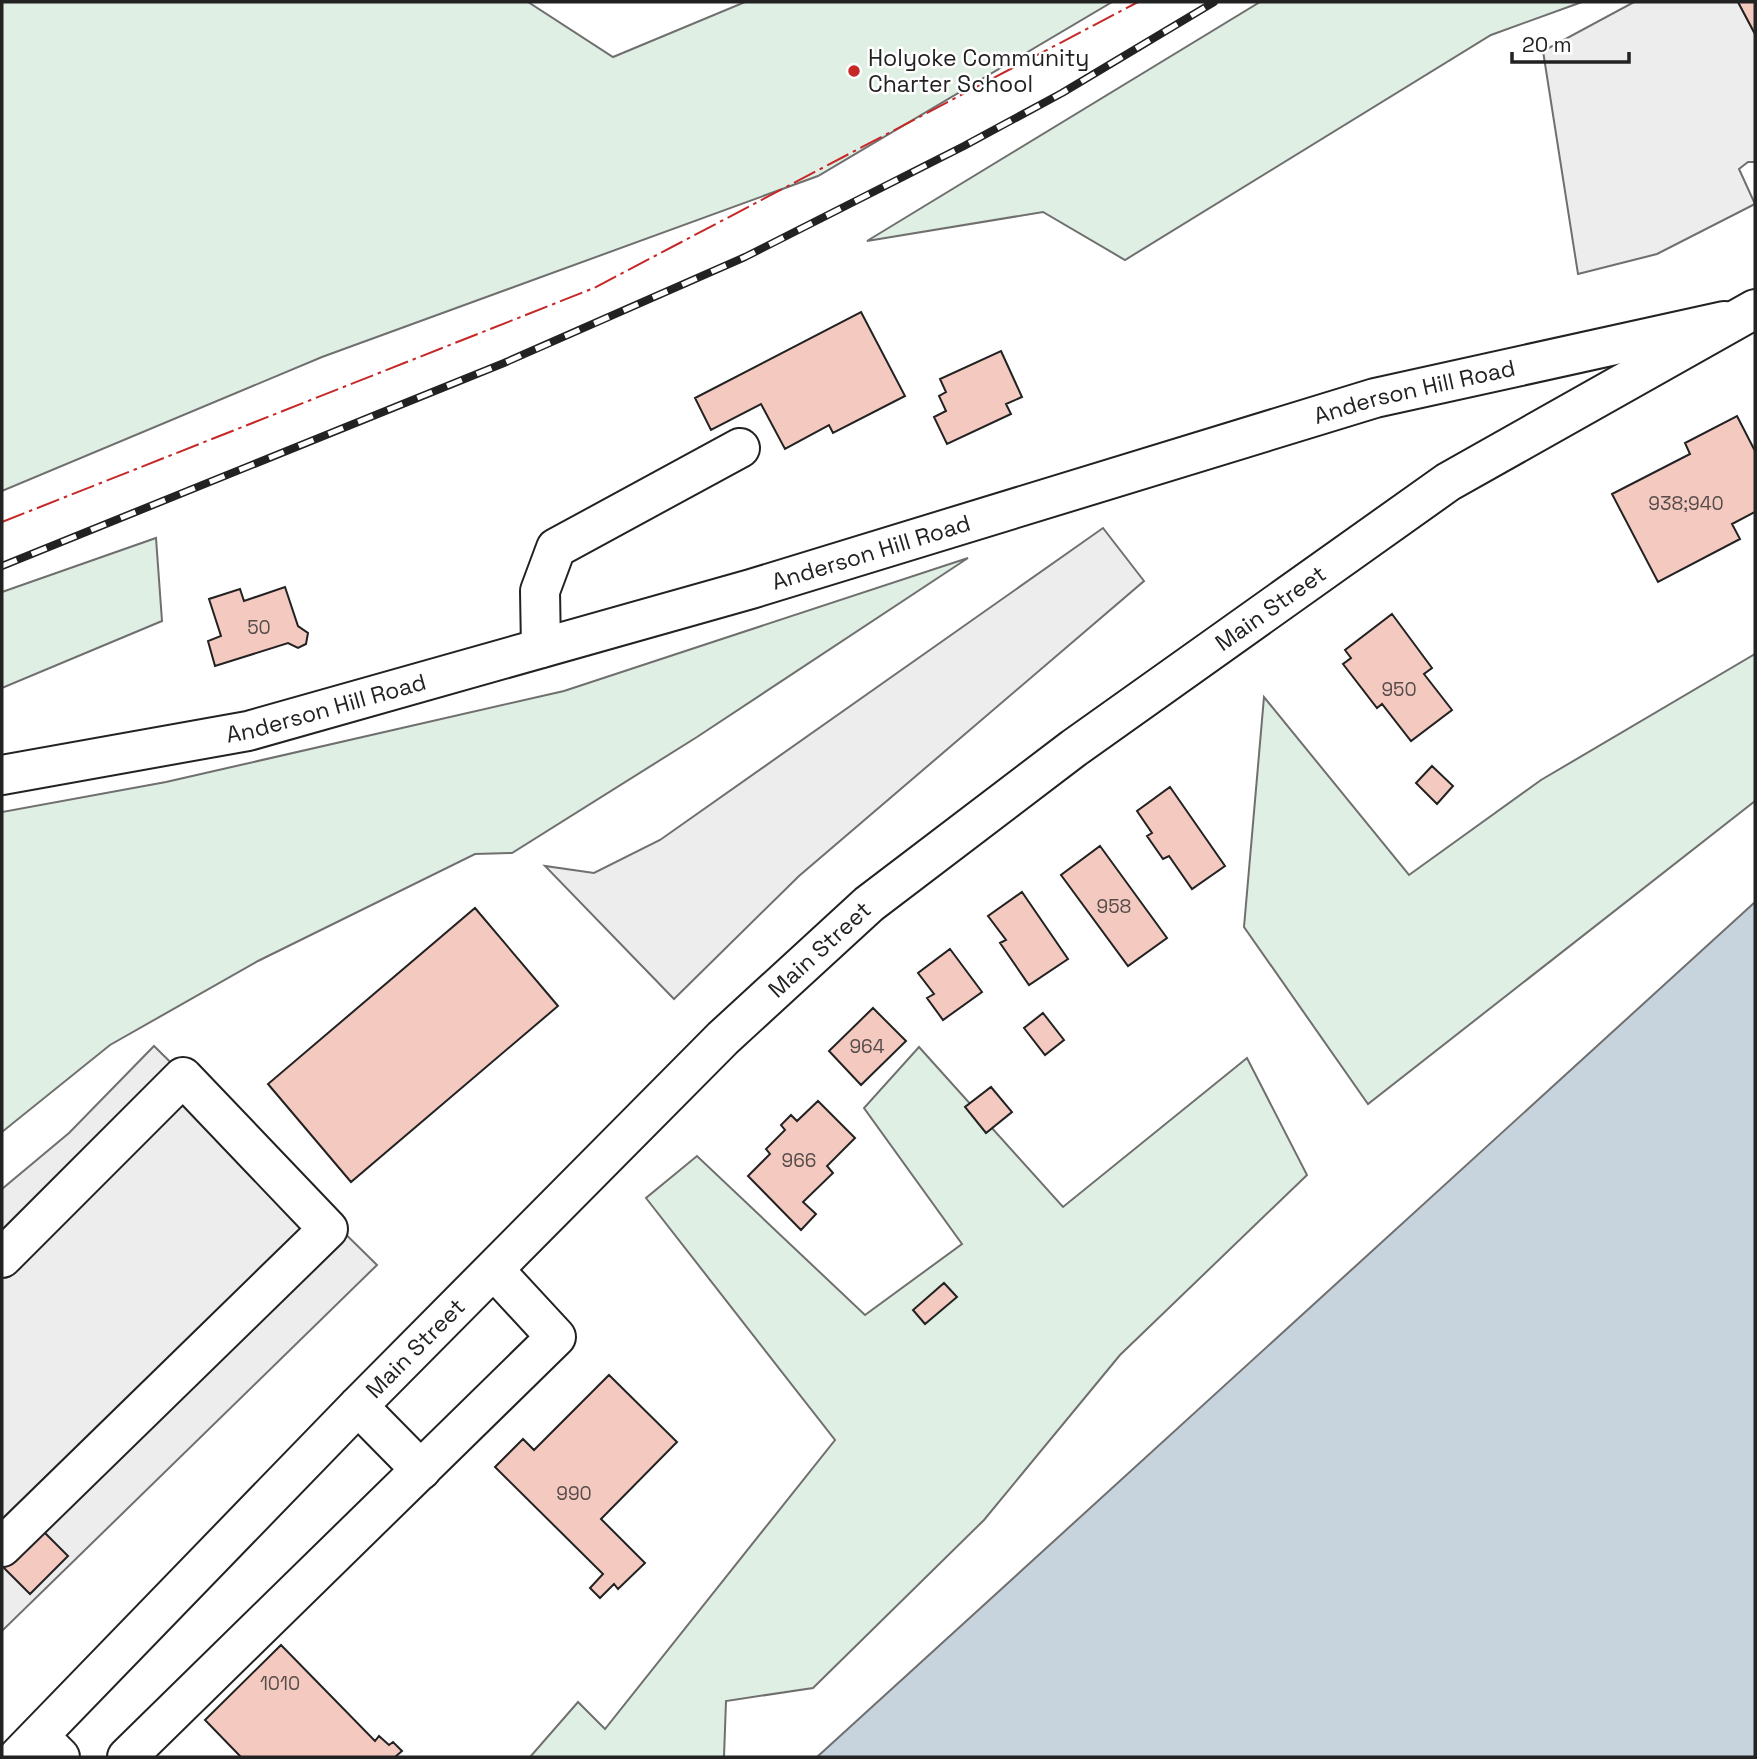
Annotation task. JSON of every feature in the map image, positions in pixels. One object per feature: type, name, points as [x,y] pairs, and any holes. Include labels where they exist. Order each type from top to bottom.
[{"type":"main road","name":"Anderson Hill Road","points":[[2,775],[248,731],[751,589],[1375,398],[1746,314]]},
{"type":"main road","name":"Main Street","points":[[39,1750],[358,1406],[723,1038],[869,904],[1074,748],[1448,481],[1746,314]]},
{"type":"main road","points":[[541,648],[540,591],[556,548],[740,448]]},
{"type":"main road","points":[[2,1258],[183,1077],[328,1229],[2,1547]]},
{"type":"main road","points":[[127,1757],[556,1338],[495,1270]]},
{"type":"main road","points":[[358,1406],[421,1470]]},
{"type":"green space","points":[[2,2],[528,2],[613,57],[745,2],[1112,2],[818,176],[322,357],[2,491]]},
{"type":"green space","points":[[1260,2],[1582,2],[1491,35],[1125,260],[1043,212],[867,241]]},
{"type":"green space","points":[[156,538],[162,621],[2,688],[2,592]]},
{"type":"green space","points":[[968,558],[697,737],[512,853],[475,854],[258,961],[110,1045],[2,1132],[2,812],[166,782],[564,691]]},
{"type":"green space","points":[[1755,654],[1755,801],[1368,1104],[1244,927],[1264,697],[1409,875],[1541,780]]},
{"type":"green space","points":[[919,1047],[1063,1207],[1247,1058],[1307,1175],[1120,1355],[984,1520],[813,1688],[726,1701],[724,1757],[530,1757],[578,1702],[605,1729],[835,1440],[646,1198],[697,1156],[865,1315],[962,1244],[864,1108]]},
{"type":"shaded area","points":[[1634,2],[1738,2],[1755,34],[1755,162],[1748,162],[1739,169],[1755,204],[1657,254],[1578,274],[1543,51]]},
{"type":"shaded area","points":[[1103,528],[1144,581],[799,876],[674,999],[545,866],[594,873],[660,840]]},
{"type":"shaded area","points":[[1755,902],[1755,1757],[817,1757]]},
{"type":"shaded area","points":[[154,1046],[377,1265],[2,1631],[2,1189],[69,1133]]},
{"type":"building","points":[[1738,2],[1755,2],[1755,34]]},
{"type":"building","points":[[861,312],[905,396],[833,433],[829,425],[785,449],[761,404],[711,430],[695,398]]},
{"type":"building","points":[[1001,351],[1022,397],[1006,404],[1011,414],[947,444],[934,417],[946,411],[939,396],[946,392],[940,379]]},
{"type":"building","points":[[1737,416],[1755,451],[1755,512],[1732,524],[1740,539],[1658,582],[1612,494],[1690,454],[1685,443]]},
{"type":"building","points":[[285,587],[298,626],[308,633],[306,644],[298,648],[288,643],[215,666],[208,641],[221,636],[209,599],[240,589],[244,601]]},
{"type":"building","points":[[1392,614],[1432,668],[1424,674],[1452,710],[1411,741],[1382,704],[1377,708],[1343,664],[1351,658],[1345,650]]},
{"type":"building","points":[[1432,766],[1453,786],[1437,804],[1416,783]]},
{"type":"building","points":[[1170,787],[1225,866],[1192,889],[1169,856],[1163,859],[1147,836],[1152,833],[1137,811]]},
{"type":"building","points":[[1100,846],[1167,938],[1128,966],[1061,875]]},
{"type":"building","points":[[1022,892],[1068,959],[1029,985],[1000,943],[1006,940],[988,916]]},
{"type":"building","points":[[475,908],[558,1006],[351,1182],[268,1084]]},
{"type":"building","points":[[950,949],[982,992],[943,1020],[927,998],[934,994],[918,973]]},
{"type":"building","points":[[873,1008],[906,1041],[861,1085],[829,1051]]},
{"type":"building","points":[[1043,1013],[1064,1040],[1045,1055],[1024,1028]]},
{"type":"building","points":[[991,1087],[1012,1112],[986,1133],[965,1107]]},
{"type":"building","points":[[818,1101],[855,1138],[827,1166],[833,1173],[803,1202],[816,1214],[801,1230],[748,1176],[770,1154],[766,1149],[785,1130],[781,1125],[791,1115],[797,1121]]},
{"type":"building","points":[[944,1283],[957,1297],[925,1324],[913,1310]]},
{"type":"building","points":[[609,1375],[677,1442],[601,1519],[645,1563],[618,1589],[614,1584],[600,1598],[590,1588],[603,1574],[495,1467],[523,1439],[534,1450]]},
{"type":"building","points":[[41,1529],[68,1556],[30,1594],[3,1567]]},
{"type":"building","points":[[281,1645],[375,1741],[379,1736],[389,1745],[393,1742],[402,1751],[395,1757],[238,1757],[240,1756],[205,1720]]},
{"type":"railway","points":[[2,566],[504,363],[745,257],[1062,93],[1214,2]]},
{"type":"power","points":[[2,522],[594,288],[1138,2]]},
{"type":"place","name":"Holyoke Community Charter School","points":[[854,71]]}]
